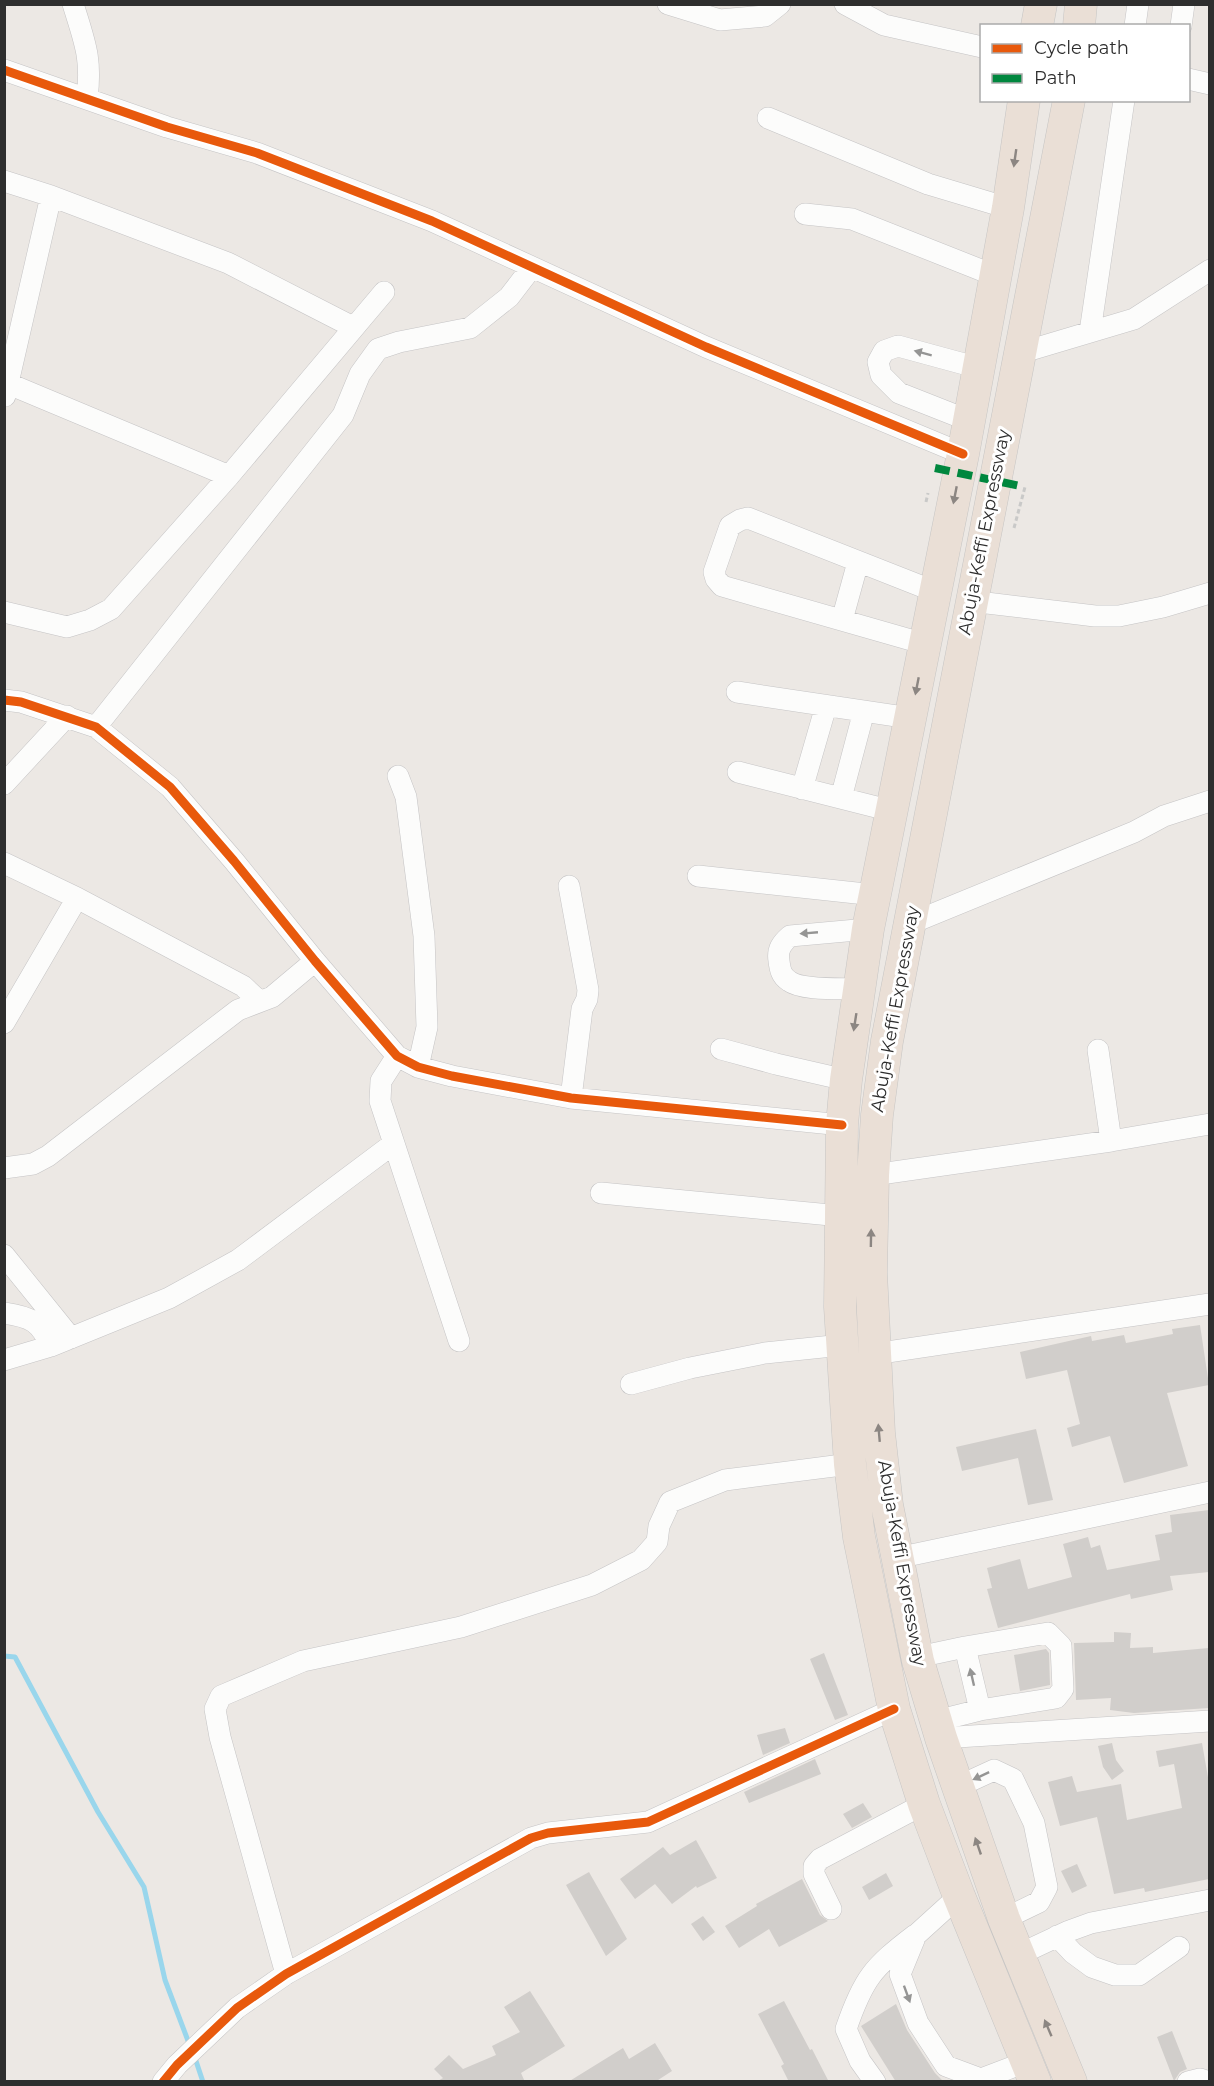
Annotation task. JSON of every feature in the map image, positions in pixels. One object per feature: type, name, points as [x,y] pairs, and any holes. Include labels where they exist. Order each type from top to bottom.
[{"type":"highway","points":[[1037,24],[1041,4]]},
{"type":"highway","points":[[1079,24],[1081,4]]},
{"type":"highway","name":"Abuja-Keffi Expressway","points":[[1013,2074],[959,1896],[924,1804],[894,1709],[859,1538],[850,1464],[840,1307],[842,1125],[846,1080],[868,929],[970,421],[1008,208],[1024,102]]},
{"type":"highway","name":"Abuja-Keffi Expressway","points":[[1069,102],[970,601],[887,1041],[877,1115],[871,1273],[879,1433],[886,1495],[918,1657],[957,1787],[1004,1919],[1071,2082]]},
{"type":"street","points":[[73,4],[87,49],[90,72],[87,99]]},
{"type":"street","points":[[668,4],[720,20],[765,16],[780,4]]},
{"type":"street","points":[[845,4],[884,25],[980,47]]},
{"type":"street","points":[[1135,24],[1138,4]]},
{"type":"street","points":[[1181,24],[1184,4]]},
{"type":"street","points":[[4,70],[166,127],[257,153],[432,221],[705,347],[963,454]]},
{"type":"street","points":[[1190,79],[1209,84]]},
{"type":"street","points":[[1090,332],[1124,102]]},
{"type":"street","points":[[768,118],[928,184],[1008,208]]},
{"type":"street","points":[[4,181],[51,196],[228,263],[353,327]]},
{"type":"street","points":[[51,196],[7,390],[229,476]]},
{"type":"street","points":[[805,214],[852,219],[996,276]]},
{"type":"street","points":[[96,727],[342,415],[360,374],[378,349],[399,342],[471,328],[509,297],[532,267]]},
{"type":"street","points":[[1020,352],[1134,318],[1209,270]]},
{"type":"street","points":[[4,612],[67,627],[90,620],[111,609],[229,476],[384,292]]},
{"type":"street","points":[[970,421],[899,393],[881,375],[878,362],[884,351],[898,346],[979,368]]},
{"type":"street","points":[[925,644],[722,586],[714,572],[730,526],[748,518],[936,592]]},
{"type":"street","points":[[843,620],[858,562]]},
{"type":"street","points":[[970,601],[1095,616],[1119,616],[1163,607],[1209,593]]},
{"type":"street","points":[[737,692],[910,718]]},
{"type":"street","points":[[4,700],[21,702],[96,727],[170,787],[397,1056],[418,1067],[452,1076],[571,1098],[842,1125]]},
{"type":"street","points":[[802,789],[826,706]]},
{"type":"street","points":[[841,798],[864,711]]},
{"type":"street","points":[[4,784],[67,716]]},
{"type":"street","points":[[738,772],[892,811]]},
{"type":"street","points":[[398,776],[406,797],[424,936],[427,1027],[418,1067]]},
{"type":"street","points":[[909,924],[1116,839],[1164,816],[1209,801]]},
{"type":"street","points":[[4,863],[77,898],[243,986],[259,1001]]},
{"type":"street","points":[[698,876],[875,895]]},
{"type":"street","points":[[569,886],[588,990],[582,1009],[571,1098]]},
{"type":"street","points":[[4,1023],[77,898]]},
{"type":"street","points":[[860,989],[800,986],[789,982],[780,972],[778,955],[781,944],[789,936],[868,929]]},
{"type":"street","points":[[4,1168],[33,1164],[48,1156],[238,1010],[272,997],[315,961]]},
{"type":"street","points":[[721,1049],[846,1080]]},
{"type":"street","points":[[1098,1050],[1112,1141]]},
{"type":"street","points":[[397,1056],[381,1081],[380,1101],[459,1341]]},
{"type":"street","points":[[873,1176],[1112,1141],[1209,1124]]},
{"type":"street","points":[[4,1360],[61,1342],[169,1298],[238,1260],[393,1144]]},
{"type":"street","points":[[601,1193],[841,1216]]},
{"type":"street","points":[[4,1255],[61,1342]]},
{"type":"street","points":[[874,1354],[1209,1304]]},
{"type":"street","points":[[4,1313],[32,1320],[61,1342]]},
{"type":"street","points":[[631,1384],[690,1368],[765,1353],[842,1345]]},
{"type":"street","points":[[286,1974],[220,1737],[215,1709],[221,1696],[303,1661],[461,1627],[592,1586],[641,1560],[657,1542],[659,1526],[670,1502],[725,1480],[850,1464]]},
{"type":"street","points":[[897,1558],[1209,1492]]},
{"type":"street","points":[[918,1657],[1048,1634],[1061,1646],[1063,1689],[1056,1698],[980,1710],[939,1730]]},
{"type":"street","points":[[965,1647],[980,1710]]},
{"type":"street","points":[[163,2082],[177,2065],[237,2008],[286,1974],[531,1838],[548,1833],[648,1822],[894,1709]]},
{"type":"street","points":[[939,1730],[1209,1721]]},
{"type":"street","points":[[957,1787],[994,1770],[1013,1779],[1034,1823],[1047,1887],[1039,1902],[1004,1919]]},
{"type":"street","points":[[831,1909],[814,1874],[814,1866],[820,1859],[924,1804]]},
{"type":"street","points":[[875,2082],[860,2061],[846,2029],[857,1997],[868,1978],[886,1958],[959,1896]]},
{"type":"street","points":[[1018,1955],[1091,1923],[1209,1900]]},
{"type":"street","points":[[915,1935],[900,1974],[918,2023],[946,2066],[981,2079],[1013,2074]]},
{"type":"street","points":[[1057,1936],[1072,1953],[1092,1967],[1115,1975],[1139,1975],[1179,1947]]},
{"type":"street","points":[[1188,2082],[1200,2079],[1209,2082]]},
{"type":"path","points":[[1014,528],[1024,487]]},
{"type":"building","points":[[1200,1325],[1209,1385],[1167,1393],[1188,1466],[1124,1483],[1110,1436],[1072,1447],[1067,1428],[1080,1424],[1067,1370],[1026,1379],[1020,1352],[1091,1336],[1092,1341],[1124,1335],[1126,1343],[1173,1334],[1172,1329]]},
{"type":"building","points":[[1036,1429],[1053,1500],[1028,1505],[1018,1458],[962,1471],[956,1447]]},
{"type":"building","points":[[1209,1510],[1209,1572],[1170,1576],[1173,1590],[1131,1599],[1130,1594],[998,1628],[987,1589],[992,1588],[987,1568],[1020,1559],[1028,1589],[1072,1577],[1063,1544],[1088,1537],[1091,1548],[1100,1545],[1107,1570],[1160,1560],[1155,1535],[1172,1532],[1170,1515]]},
{"type":"building","points":[[1114,1632],[1131,1633],[1130,1648],[1153,1647],[1153,1653],[1209,1648],[1209,1708],[1134,1713],[1110,1710],[1111,1698],[1076,1700],[1074,1643],[1114,1642]]},
{"type":"building","points":[[1046,1649],[1049,1653],[1050,1685],[1020,1691],[1014,1655]]},
{"type":"building","points":[[824,1653],[848,1715],[835,1720],[810,1659]]},
{"type":"building","points":[[785,1728],[790,1743],[763,1755],[757,1735]]},
{"type":"building","points":[[1112,1743],[1116,1760],[1124,1771],[1112,1780],[1103,1767],[1098,1746]]},
{"type":"building","points":[[1202,1743],[1209,1783],[1209,1879],[1145,1892],[1144,1888],[1114,1894],[1097,1817],[1060,1826],[1048,1782],[1072,1776],[1077,1792],[1121,1784],[1127,1820],[1182,1808],[1174,1764],[1159,1767],[1156,1751]]},
{"type":"building","points":[[815,1759],[821,1774],[749,1803],[744,1792]]},
{"type":"building","points":[[863,1803],[872,1817],[852,1828],[843,1814]]},
{"type":"building","points":[[696,1840],[717,1878],[697,1888],[696,1886],[672,1904],[655,1884],[635,1899],[620,1879],[663,1847],[670,1855]]},
{"type":"building","points":[[1077,1864],[1087,1886],[1072,1893],[1061,1871]]},
{"type":"building","points":[[589,1872],[627,1939],[606,1956],[566,1885]]},
{"type":"building","points":[[886,1873],[893,1886],[869,1900],[862,1887]]},
{"type":"building","points":[[802,1879],[820,1915],[828,1921],[779,1947],[769,1929],[739,1948],[725,1926],[757,1906],[756,1904]]},
{"type":"building","points":[[703,1916],[715,1932],[703,1941],[691,1924]]},
{"type":"building","points":[[530,1991],[565,2046],[521,2073],[525,2082],[436,2082],[443,2078],[434,2069],[449,2055],[463,2069],[496,2055],[492,2046],[520,2032],[504,2007]]},
{"type":"building","points":[[784,2001],[829,2082],[789,2082],[781,2066],[784,2064],[758,2014]]},
{"type":"building","points":[[896,2004],[907,2030],[935,2073],[944,2082],[896,2082],[861,2026]]},
{"type":"building","points":[[1172,2031],[1187,2069],[1180,2072],[1174,2081],[1157,2037]]},
{"type":"building","points":[[655,2043],[672,2071],[655,2082],[568,2082],[623,2048],[629,2059]]},
{"type":"waterway","points":[[4,1656],[15,1657],[98,1812],[144,1887],[165,1980],[190,2046]]},
{"type":"waterway","points":[[194,2055],[203,2082]]},
{"type":"marked path","points":[[935,468],[1025,487]]},
{"type":"cycle path","points":[[4,70],[167,127],[257,153],[432,221],[706,347],[963,454]]},
{"type":"cycle path","points":[[4,700],[21,702],[96,727],[170,787],[397,1056],[418,1067],[452,1076],[571,1098],[842,1125]]},
{"type":"cycle path","points":[[163,2082],[177,2065],[237,2008],[286,1974],[531,1838],[548,1833],[648,1822],[894,1709]]}]
